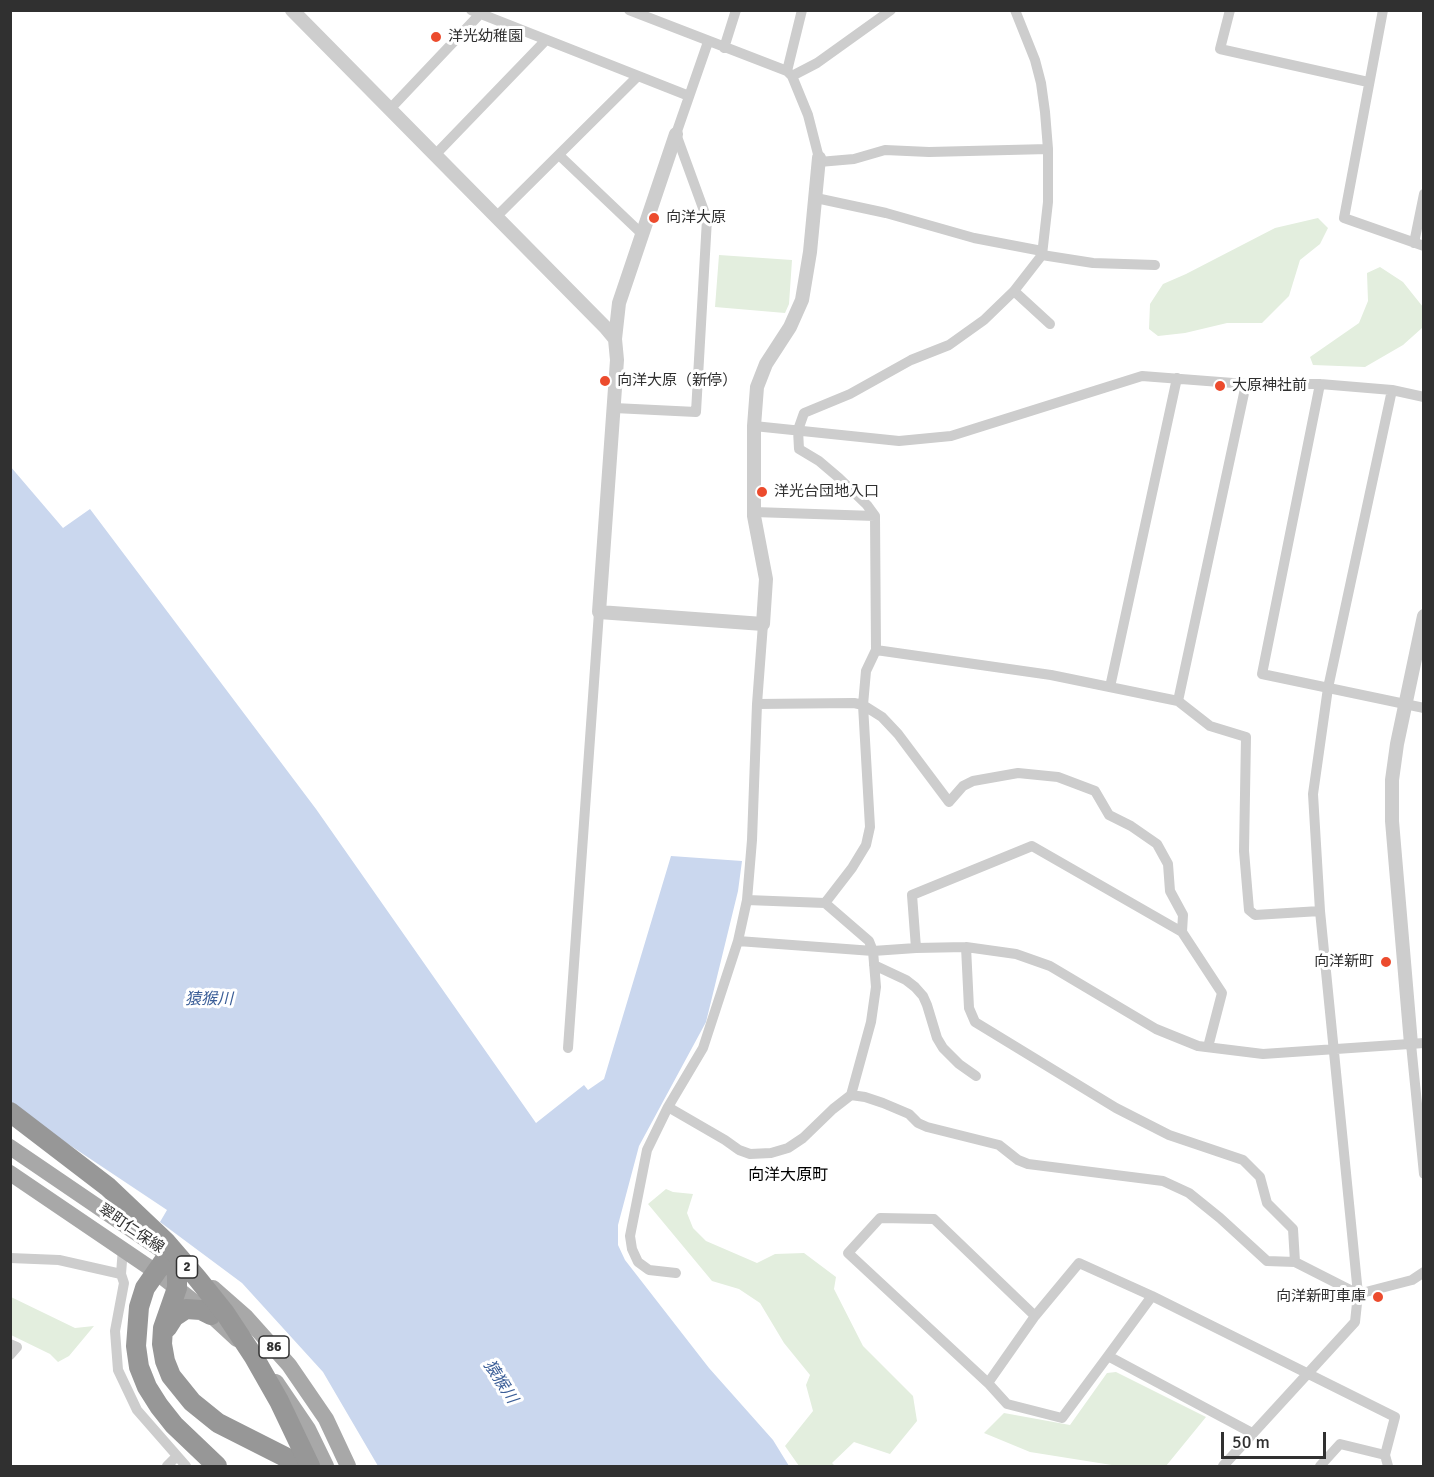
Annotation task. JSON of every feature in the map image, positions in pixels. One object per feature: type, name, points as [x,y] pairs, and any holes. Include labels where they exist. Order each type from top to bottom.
[{"type":"highway","name":"2","points":[[10,1112],[108,1187],[166,1242],[197,1278],[225,1313],[254,1357],[279,1401],[310,1467]]},
{"type":"highway","points":[[217,1467],[174,1425],[147,1387],[139,1367],[136,1346],[139,1307],[145,1288],[168,1255],[175,1266],[177,1276],[177,1288],[163,1328],[162,1344],[171,1376],[192,1402],[218,1423],[303,1467]]},
{"type":"highway","points":[[162,1344],[168,1324],[179,1312],[192,1308],[211,1315]]},
{"type":"main road","name":"翠町仁保線","points":[[10,1147],[168,1255],[220,1294],[270,1342],[289,1365],[320,1410],[348,1467]]},
{"type":"main road","name":"翠町仁保線","points":[[10,1173],[123,1248],[211,1315],[257,1359],[280,1388],[308,1429],[326,1467]]},
{"type":"street","points":[[292,10],[615,339]]},
{"type":"street","points":[[629,10],[790,74],[817,63],[891,10]]},
{"type":"street","points":[[724,48],[736,10]]},
{"type":"street","points":[[676,1273],[649,1270],[638,1262],[632,1249],[630,1236],[646,1150],[703,1048],[738,941],[747,900],[766,579],[754,512],[754,426],[757,387],[765,364],[790,327],[802,300],[810,252],[819,160],[808,116],[790,74],[802,10]]},
{"type":"street","points":[[825,903],[866,845],[870,827],[863,705],[866,672],[876,650],[875,516],[839,478],[819,461],[799,449],[798,430],[804,413],[850,394],[911,360],[949,345],[984,321],[1014,291],[1042,253],[1048,202],[1048,149],[1041,83],[1035,60],[1015,10]]},
{"type":"street","points":[[1230,10],[1221,49],[1368,81]]},
{"type":"street","points":[[1383,10],[1344,218],[1419,245],[1424,194]]},
{"type":"street","points":[[390,109],[476,12],[689,96]]},
{"type":"street","points":[[435,155],[546,40]]},
{"type":"street","points":[[568,1048],[614,408],[617,360],[615,339],[619,303],[708,42]]},
{"type":"street","points":[[496,217],[638,76]]},
{"type":"street","points":[[614,408],[696,412],[707,219],[676,134]]},
{"type":"street","points":[[819,160],[855,159],[885,150],[929,152],[1048,149]]},
{"type":"street","points":[[559,155],[642,234]]},
{"type":"street","points":[[816,198],[886,213],[974,238],[1042,253],[1093,263],[1155,265]]},
{"type":"street","points":[[1014,291],[1050,324]]},
{"type":"street","points":[[754,426],[898,441],[951,436],[1142,376],[1246,384],[1320,384],[1392,390],[1424,397]]},
{"type":"street","points":[[1110,687],[1177,378]]},
{"type":"street","points":[[1178,701],[1246,384]]},
{"type":"street","points":[[1320,384],[1262,674],[1424,708]]},
{"type":"street","points":[[1223,1467],[1354,1322],[1358,1294],[1320,911],[1313,794],[1328,688],[1392,390]]},
{"type":"street","points":[[754,512],[875,516]]},
{"type":"street","points":[[599,612],[763,624]]},
{"type":"street","points":[[1424,615],[1392,780],[1392,821],[1417,1044],[1424,1174]]},
{"type":"street","points":[[876,650],[1051,675],[1178,701],[1210,726],[1246,737],[1244,851],[1249,910],[1255,915],[1320,911]]},
{"type":"street","points":[[757,704],[854,703],[863,705],[882,717],[898,734],[949,802],[963,786],[973,781],[1018,773],[1058,777],[1095,791],[1109,816],[1131,826],[1157,844],[1168,864],[1170,891],[1183,915],[1182,932]]},
{"type":"street","points":[[916,948],[912,895],[1032,846],[1182,932],[1222,993],[1208,1047]]},
{"type":"street","points":[[668,1107],[739,1150],[750,1154],[771,1154],[788,1148],[803,1138],[851,1095],[871,1022],[876,987],[873,951],[869,941],[825,903],[747,900]]},
{"type":"street","points":[[738,941],[873,951],[966,947],[1016,954],[1050,966],[1156,1029],[1198,1046],[1263,1054],[1417,1044]]},
{"type":"street","points":[[966,947],[969,1008],[975,1022],[1116,1108],[1169,1135],[1243,1160],[1260,1177],[1267,1203],[1293,1229],[1295,1262]]},
{"type":"street","points":[[874,965],[906,980],[915,987],[923,996],[933,1029],[943,1048],[959,1064],[976,1076]]},
{"type":"street","points":[[851,1095],[883,1103],[909,1114],[918,1123],[927,1127],[999,1144],[1017,1160],[1028,1164],[1163,1181],[1189,1193],[1267,1261],[1295,1262],[1358,1294],[1412,1280],[1424,1272]]},
{"type":"street","points":[[1035,1316],[934,1219],[880,1218],[848,1253],[988,1383],[1007,1404],[1062,1418],[1152,1296]]},
{"type":"street","points":[[123,1248],[121,1274],[124,1283],[115,1331],[118,1370],[137,1410],[186,1467]]},
{"type":"street","points":[[10,1258],[59,1260],[121,1274]]},
{"type":"street","points":[[988,1383],[1035,1316],[1079,1263],[1152,1296],[1395,1417],[1385,1455],[1388,1467]]},
{"type":"street","points":[[10,1344],[17,1347],[10,1355]]},
{"type":"street","points":[[1108,1356],[1252,1433]]},
{"type":"street","points":[[1320,1467],[1341,1444],[1385,1455]]},
{"type":"street","points":[[167,1467],[177,1456]]},
{"type":"green space","points":[[1318,218],[1328,228],[1320,244],[1300,260],[1289,296],[1262,323],[1227,323],[1185,333],[1158,336],[1149,329],[1150,304],[1163,284],[1275,228]]},
{"type":"green space","points":[[719,255],[792,260],[789,304],[785,313],[715,307]]},
{"type":"green space","points":[[1380,267],[1403,282],[1423,307],[1422,328],[1403,345],[1365,367],[1313,365],[1310,357],[1359,323],[1368,301],[1367,273]]},
{"type":"green space","points":[[666,1189],[693,1194],[687,1213],[693,1228],[706,1241],[757,1263],[775,1254],[804,1253],[836,1277],[834,1289],[863,1346],[913,1396],[917,1421],[890,1454],[854,1442],[832,1463],[835,1466],[799,1466],[785,1446],[813,1411],[806,1385],[810,1375],[784,1343],[760,1303],[739,1289],[712,1281],[648,1204]]},
{"type":"green space","points":[[11,1297],[75,1328],[94,1326],[69,1356],[58,1362],[50,1354],[11,1335]]},
{"type":"green space","points":[[1116,1372],[1206,1417],[1166,1466],[1118,1466],[1030,1452],[984,1433],[1004,1413],[1070,1425],[1107,1373]]},
{"type":"water","name":"猿猴川","points":[[10,466],[63,528],[90,509],[316,809],[536,1123],[584,1085],[588,1090],[604,1079],[671,856],[742,861],[738,891],[706,1022],[639,1146],[618,1225],[618,1245],[625,1260],[709,1368],[773,1440],[789,1466],[378,1466],[323,1372],[242,1283],[160,1222],[167,1210],[11,1106]]},
{"type":"place","name":"洋光幼稚園","points":[[436,37]]},
{"type":"place","name":"向洋大原","points":[[654,218]]},
{"type":"place","name":"向洋大原（新停）","points":[[605,381]]},
{"type":"place","name":"大原神社前","points":[[1220,386]]},
{"type":"place","name":"洋光台団地入口","points":[[762,492]]},
{"type":"place","name":"向洋新町","points":[[1386,962]]},
{"type":"place","name":"向洋新町車庫","points":[[1378,1297]]},
{"type":"district","name":"向洋大原町","points":[[788,1176]]}]
